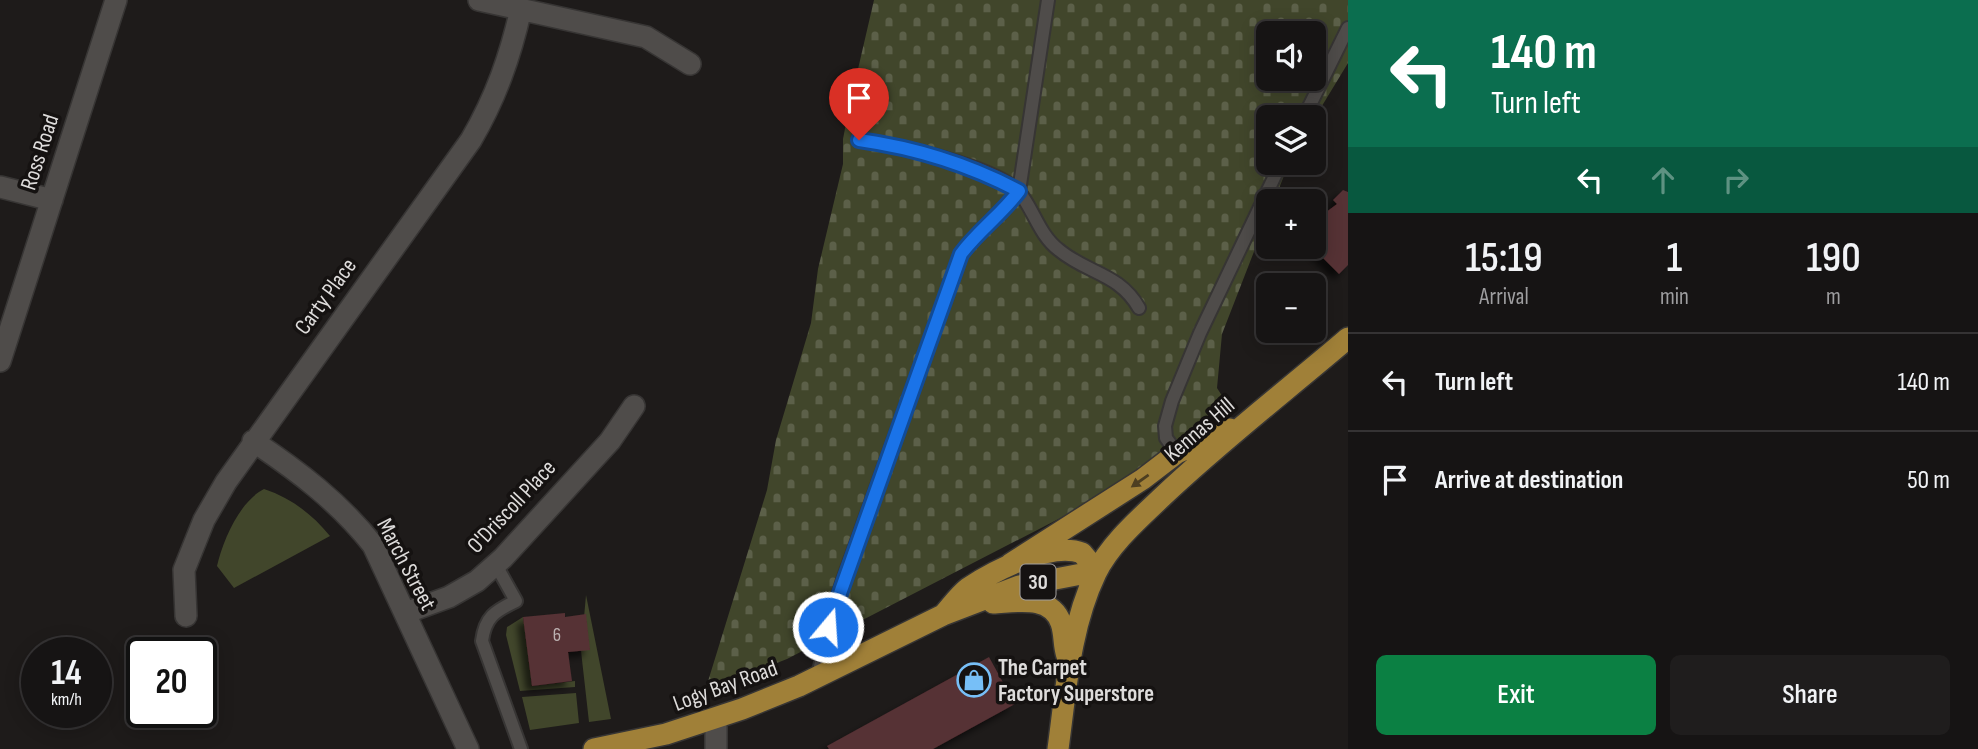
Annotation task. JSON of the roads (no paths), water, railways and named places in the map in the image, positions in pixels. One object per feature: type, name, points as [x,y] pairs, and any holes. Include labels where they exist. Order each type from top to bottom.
[{"type":"main road","name":"Kennas Hill","points":[[1058,749],[1070,661],[1082,611],[1097,571],[1138,520],[1242,425],[1348,338]]},
{"type":"main road","points":[[1010,564],[1134,485],[1177,453],[1242,425]]},
{"type":"main road","name":"Logy Bay Road","points":[[594,749],[666,734],[716,719],[770,699],[943,615],[1018,586],[1097,571],[1082,553],[1074,550],[1059,550],[1010,564],[966,590],[943,615]]},
{"type":"main road","points":[[982,600],[994,603],[1024,600],[1044,605],[1060,620],[1064,647],[1070,661]]},
{"type":"street","name":"Ross Road","points":[[0,361],[116,0]]},
{"type":"street","points":[[479,0],[646,37],[690,64]]},
{"type":"street","name":"Carty Place","points":[[186,616],[184,570],[204,520],[253,441],[471,140],[493,101],[509,60],[521,9]]},
{"type":"street","points":[[0,187],[52,200]]},
{"type":"street","name":"O'Driscoll Place","points":[[405,614],[449,597],[477,582],[496,565],[610,441],[634,406]]},
{"type":"street","name":"March Street","points":[[253,441],[315,485],[351,517],[373,545],[468,749]]},
{"type":"street","points":[[716,719],[716,749]]},
{"type":"lane","points":[[818,677],[828,627],[843,580],[961,254],[979,230],[1004,211],[1019,191],[1048,0]]},
{"type":"lane","points":[[1310,105],[1348,28]]},
{"type":"lane","points":[[859,140],[931,154],[980,170],[1019,191],[1056,248],[1129,291],[1139,308]]},
{"type":"lane","points":[[1177,453],[1166,438],[1165,426],[1172,401],[1200,333],[1275,175]]},
{"type":"lane","points":[[496,565],[516,601],[497,610],[485,623],[482,640],[521,749]]},
{"type":"place","name":"The Carpet Factory Superstore","points":[[974,680]]}]
